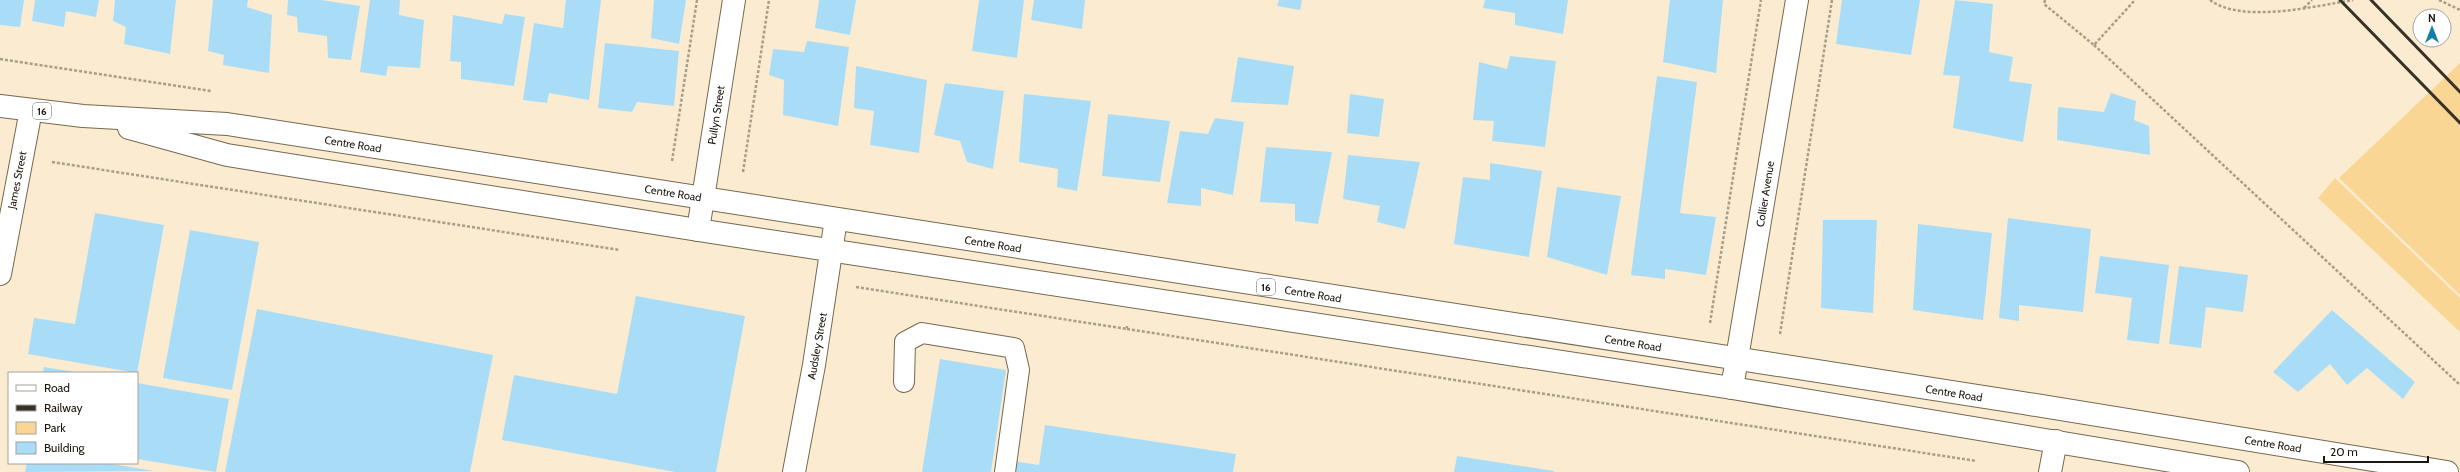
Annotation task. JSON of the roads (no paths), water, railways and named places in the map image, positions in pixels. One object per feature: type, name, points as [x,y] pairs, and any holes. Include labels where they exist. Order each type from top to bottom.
[{"type":"main road","name":"Pullyn Street","points":[[698,230],[734,0]]},
{"type":"main road","name":"Collier Avenue","points":[[1732,388],[1797,0]]},
{"type":"main road","name":"Centre Road","points":[[0,106],[83,116],[227,124],[1737,359],[2447,472]]},
{"type":"main road","name":"James Street","points":[[0,274],[31,110]]},
{"type":"main road","name":"Centre Road","points":[[83,116],[227,155],[833,251],[1732,388],[2238,472]]},
{"type":"main road","name":"Audsley Street","points":[[794,472],[833,251],[836,219]]},
{"type":"main road","points":[[2050,472],[2056,441]]},
{"type":"lane","points":[[904,382],[905,342],[922,333],[1014,348],[1019,370],[1005,472]]},
{"type":"railway","points":[[2340,0],[2460,123]]},
{"type":"railway","points":[[2371,0],[2460,92]]}]
